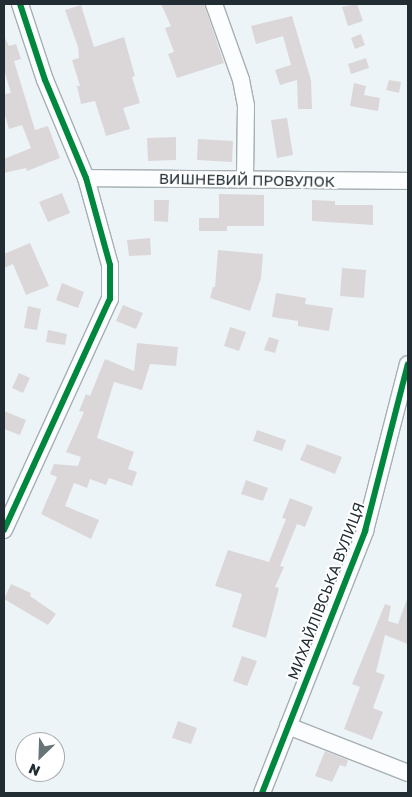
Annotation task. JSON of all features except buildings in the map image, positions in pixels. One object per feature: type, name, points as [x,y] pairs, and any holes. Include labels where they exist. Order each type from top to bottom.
[{"type":"street","points":[[4,530],[110,299],[110,265],[86,178],[45,80],[20,4]]},
{"type":"street","points":[[214,4],[241,80],[246,105],[245,179]]},
{"type":"street","name":"ВИШНЕВИЙ ПРОВУЛОК","points":[[86,178],[408,181]]},
{"type":"street","name":"МИХАЙЛІВСЬКА ВУЛИЦЯ","points":[[262,793],[365,531],[408,366]]},
{"type":"street","points":[[288,726],[408,773]]},
{"type":"cycle path","points":[[4,530],[110,299],[110,265],[86,178],[45,80],[20,4]]},
{"type":"cycle path","points":[[262,793],[365,531],[408,364]]}]
